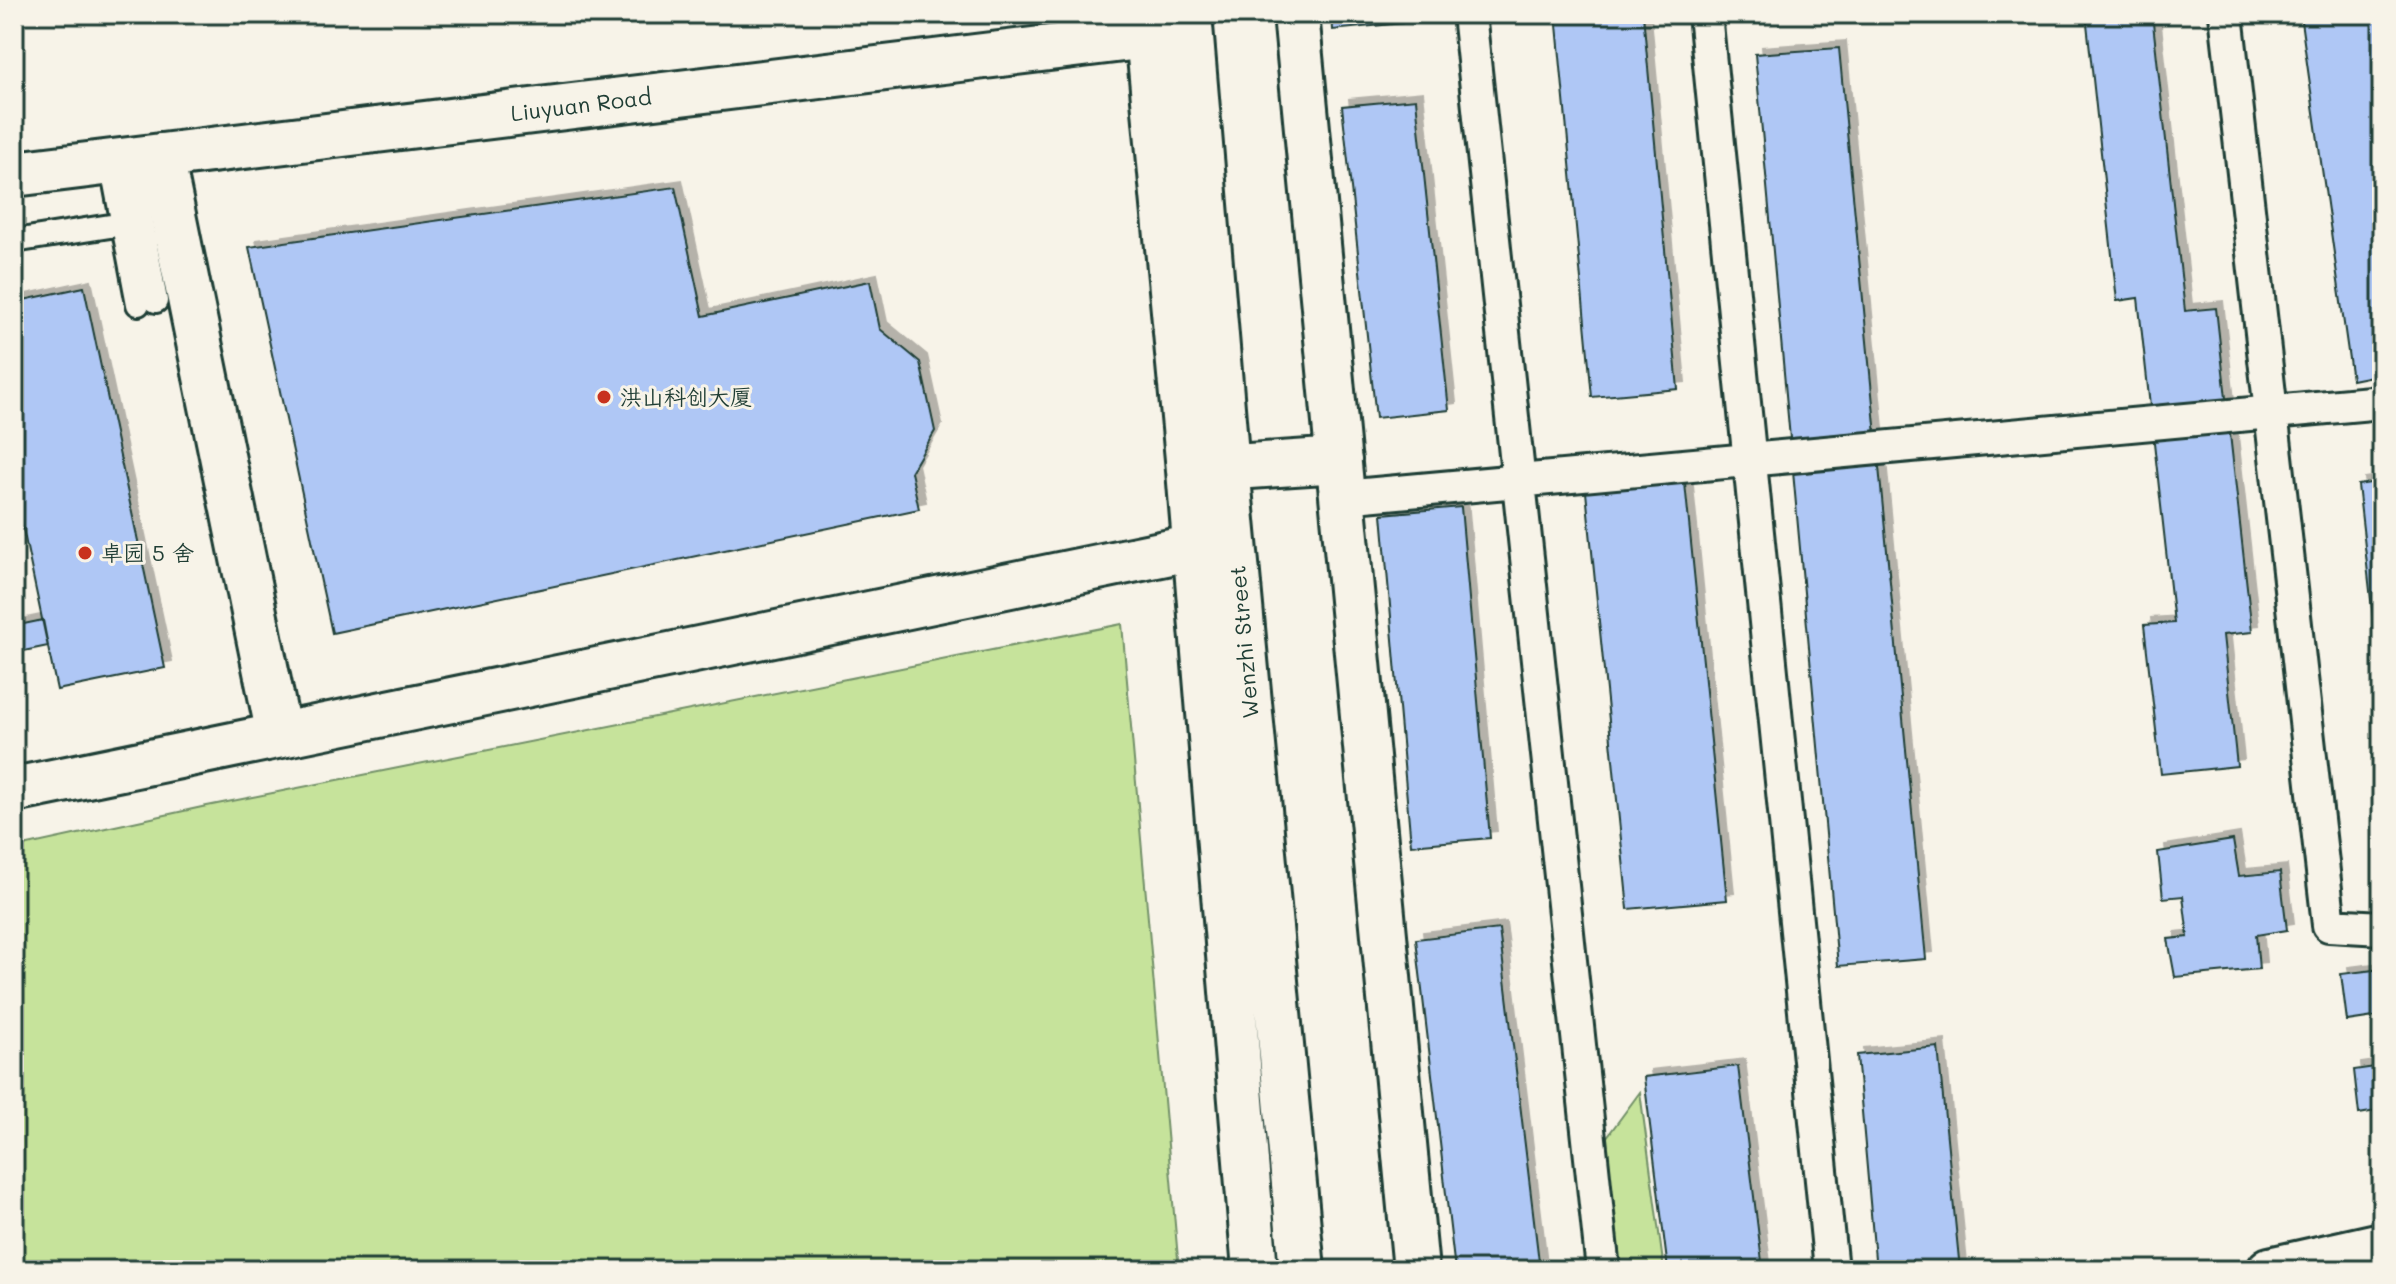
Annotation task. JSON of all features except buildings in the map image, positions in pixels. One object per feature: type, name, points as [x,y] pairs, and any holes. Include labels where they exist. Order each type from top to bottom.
[{"type":"street","name":"Wenzhi Street","points":[[1189,14],[1208,469],[1195,547],[1255,1270]]},
{"type":"street","points":[[1296,14],[1416,1270]]},
{"type":"street","points":[[1469,14],[1603,1270]]},
{"type":"street","points":[[1705,14],[1831,1270]]},
{"type":"street","points":[[2226,14],[2329,925],[2382,928]]},
{"type":"street","name":"Wenzhi Street","points":[[1147,25],[1208,469],[1302,1270]]},
{"type":"street","name":"Liuyuan Road","points":[[14,174],[1147,25]]},
{"type":"street","points":[[134,159],[279,735]]},
{"type":"street","points":[[1208,469],[1341,479],[1519,481],[2382,402]]},
{"type":"street","points":[[14,790],[1195,547]]},
{"type":"street","points":[[2270,1270],[2382,1245]]},
{"type":"lane","points":[[134,159],[147,303],[123,224],[134,159]]},
{"type":"lane","points":[[14,241],[123,224]]},
{"type":"green space","points":[[1122,624],[1179,1270],[14,1270],[14,848],[202,807]]},
{"type":"green space","points":[[1640,1092],[1664,1270],[1588,1270],[1576,1179]]},
{"type":"place","name":"洪山科创大厦","points":[[604,397]]},
{"type":"place","name":"卓园 5 舍","points":[[85,553]]}]
